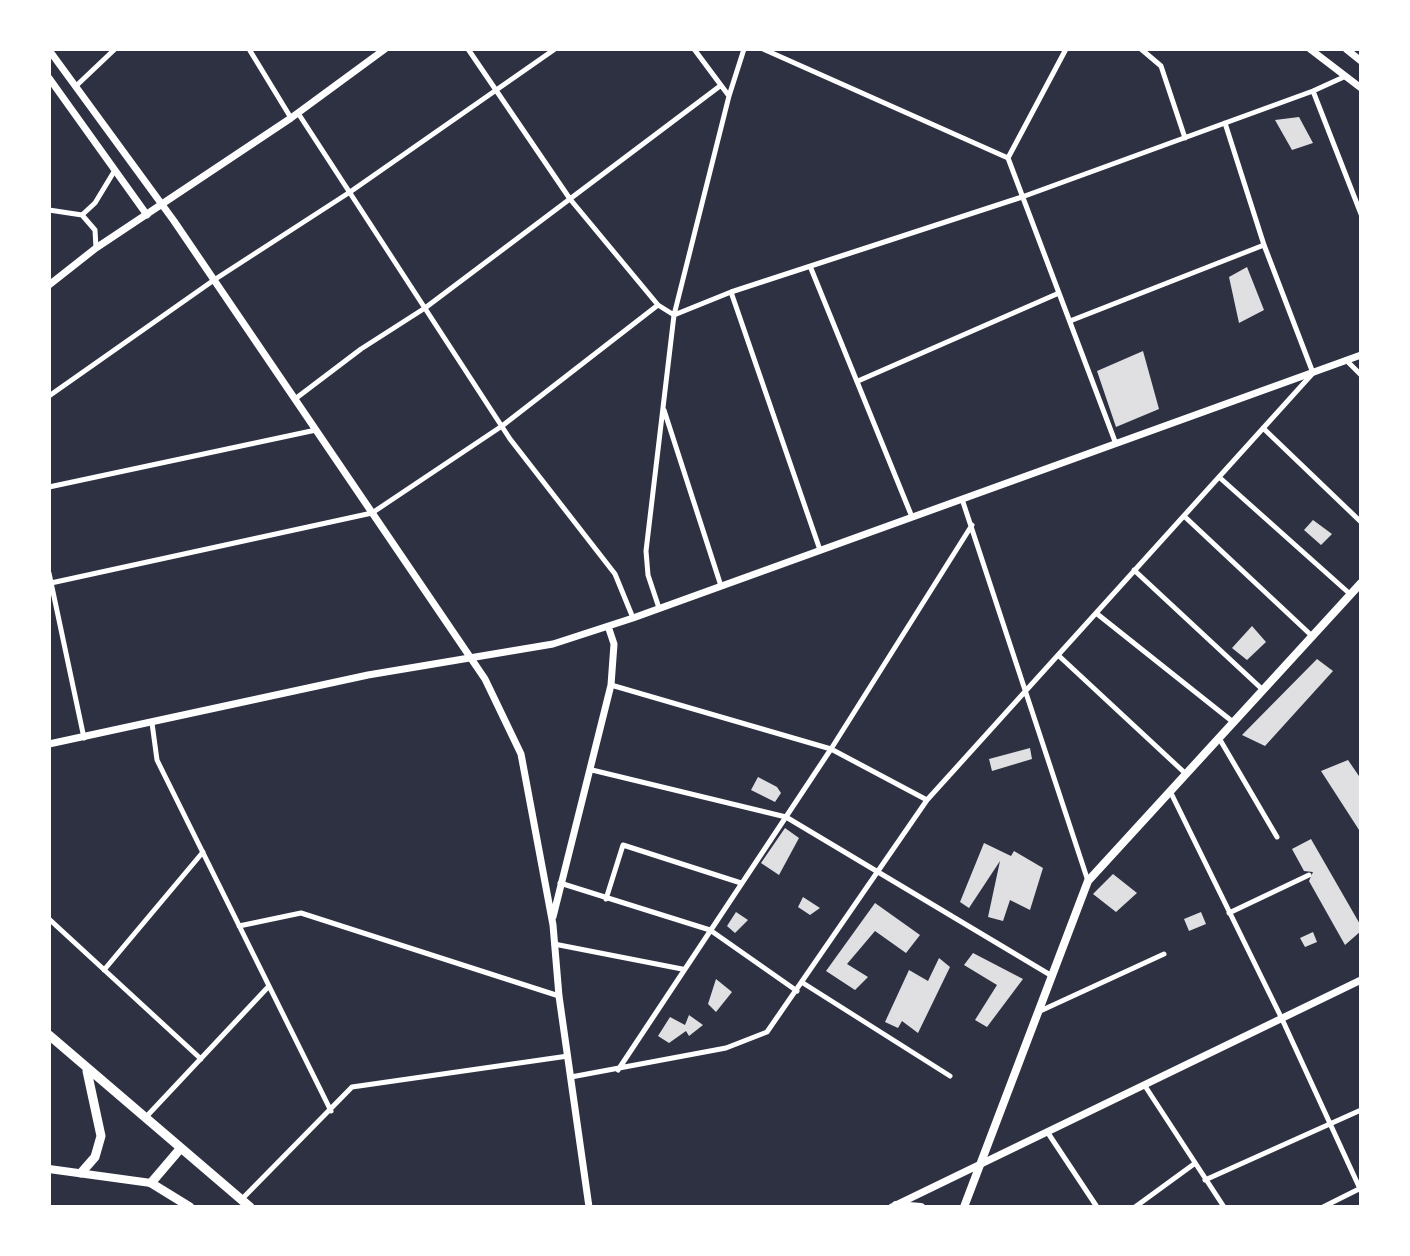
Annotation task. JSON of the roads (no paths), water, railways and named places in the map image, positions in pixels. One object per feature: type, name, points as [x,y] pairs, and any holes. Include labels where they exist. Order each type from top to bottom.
[{"type":"main road","points":[[964,1207],[1088,881],[1361,583]]},
{"type":"main road","points":[[49,1035],[87,1071],[146,1117],[250,1207]]},
{"type":"main road","points":[[81,1173],[95,1157],[101,1136],[87,1071]]},
{"type":"main road","points":[[152,1183],[180,1149]]},
{"type":"main road","points":[[49,1169],[152,1183],[190,1207]]},
{"type":"main road","points":[[894,1206],[920,1207]]},
{"type":"street","points":[[76,86],[115,49]]},
{"type":"street","points":[[248,49],[350,192],[502,426],[615,574],[631,618]]},
{"type":"street","points":[[49,285],[96,248],[295,115],[385,49]]},
{"type":"street","points":[[468,49],[570,199],[659,305],[674,315]]},
{"type":"street","points":[[49,396],[214,280],[350,192],[555,49]]},
{"type":"street","points":[[694,49],[729,96]]},
{"type":"street","points":[[659,608],[648,575],[646,551],[674,315],[729,96],[744,49]]},
{"type":"street","points":[[763,49],[1008,159],[1116,443]]},
{"type":"street","points":[[1008,159],[1066,49]]},
{"type":"street","points":[[1141,49],[1161,66],[1185,138]]},
{"type":"street","points":[[1310,49],[1361,88]]},
{"type":"street","points":[[1346,49],[1361,61]]},
{"type":"street","points":[[49,50],[214,280],[485,679],[520,754],[552,925],[559,996],[589,1207]]},
{"type":"street","points":[[674,315],[731,292],[1022,197],[1313,91],[1346,76]]},
{"type":"street","points":[[49,78],[147,215]]},
{"type":"street","points":[[295,399],[360,349],[425,308],[720,86]]},
{"type":"street","points":[[1313,91],[1361,214]]},
{"type":"street","points":[[1225,123],[1264,245],[1313,373]]},
{"type":"street","points":[[82,215],[95,203],[115,170]]},
{"type":"street","points":[[49,210],[82,215],[95,230],[96,248]]},
{"type":"street","points":[[1070,321],[1264,245]]},
{"type":"street","points":[[810,266],[912,517]]},
{"type":"street","points":[[731,292],[820,550]]},
{"type":"street","points":[[858,381],[1059,293]]},
{"type":"street","points":[[51,583],[372,513],[502,426],[659,305]]},
{"type":"street","points":[[49,744],[470,656],[552,644],[721,586],[1361,355]]},
{"type":"street","points":[[1346,360],[1361,375]]},
{"type":"street","points":[[571,1077],[726,1048],[758,1037],[776,1023],[877,869],[927,800],[1313,373]]},
{"type":"street","points":[[663,407],[721,586]]},
{"type":"street","points":[[1263,428],[1361,522]]},
{"type":"street","points":[[49,487],[316,430]]},
{"type":"street","points":[[1219,477],[1350,594]]},
{"type":"street","points":[[962,499],[1088,881]]},
{"type":"street","points":[[1184,516],[1312,636]]},
{"type":"street","points":[[618,1070],[682,969],[831,749],[972,525]]},
{"type":"street","points":[[1134,570],[1263,690]]},
{"type":"street","points":[[49,573],[85,738]]},
{"type":"street","points":[[1096,613],[1233,722]]},
{"type":"street","points":[[552,925],[560,883],[592,770],[611,685],[614,644],[608,626]]},
{"type":"street","points":[[1058,654],[1186,774]]},
{"type":"street","points":[[611,685],[831,749],[927,800]]},
{"type":"street","points":[[152,723],[157,760],[331,1111]]},
{"type":"street","points":[[1219,737],[1277,837]]},
{"type":"street","points":[[592,770],[786,817],[1052,976]]},
{"type":"street","points":[[1170,791],[1282,1019],[1361,1189],[1323,1207]]},
{"type":"street","points":[[606,899],[623,845],[741,883]]},
{"type":"street","points":[[104,970],[203,852]]},
{"type":"street","points":[[1229,913],[1309,875]]},
{"type":"street","points":[[560,883],[710,930],[797,991]]},
{"type":"street","points":[[240,926],[301,913],[559,996]]},
{"type":"street","points":[[49,919],[201,1059]]},
{"type":"street","points":[[554,944],[682,969]]},
{"type":"street","points":[[1038,1012],[1164,954]]},
{"type":"street","points":[[894,1206],[1361,980]]},
{"type":"street","points":[[803,983],[950,1076]]},
{"type":"street","points":[[146,1117],[269,985]]},
{"type":"street","points":[[241,1200],[352,1087],[568,1056]]},
{"type":"street","points":[[1145,1086],[1224,1207]]},
{"type":"street","points":[[1205,1180],[1361,1110]]},
{"type":"street","points":[[1048,1133],[1097,1207]]},
{"type":"street","points":[[1135,1207],[1194,1164]]}]
